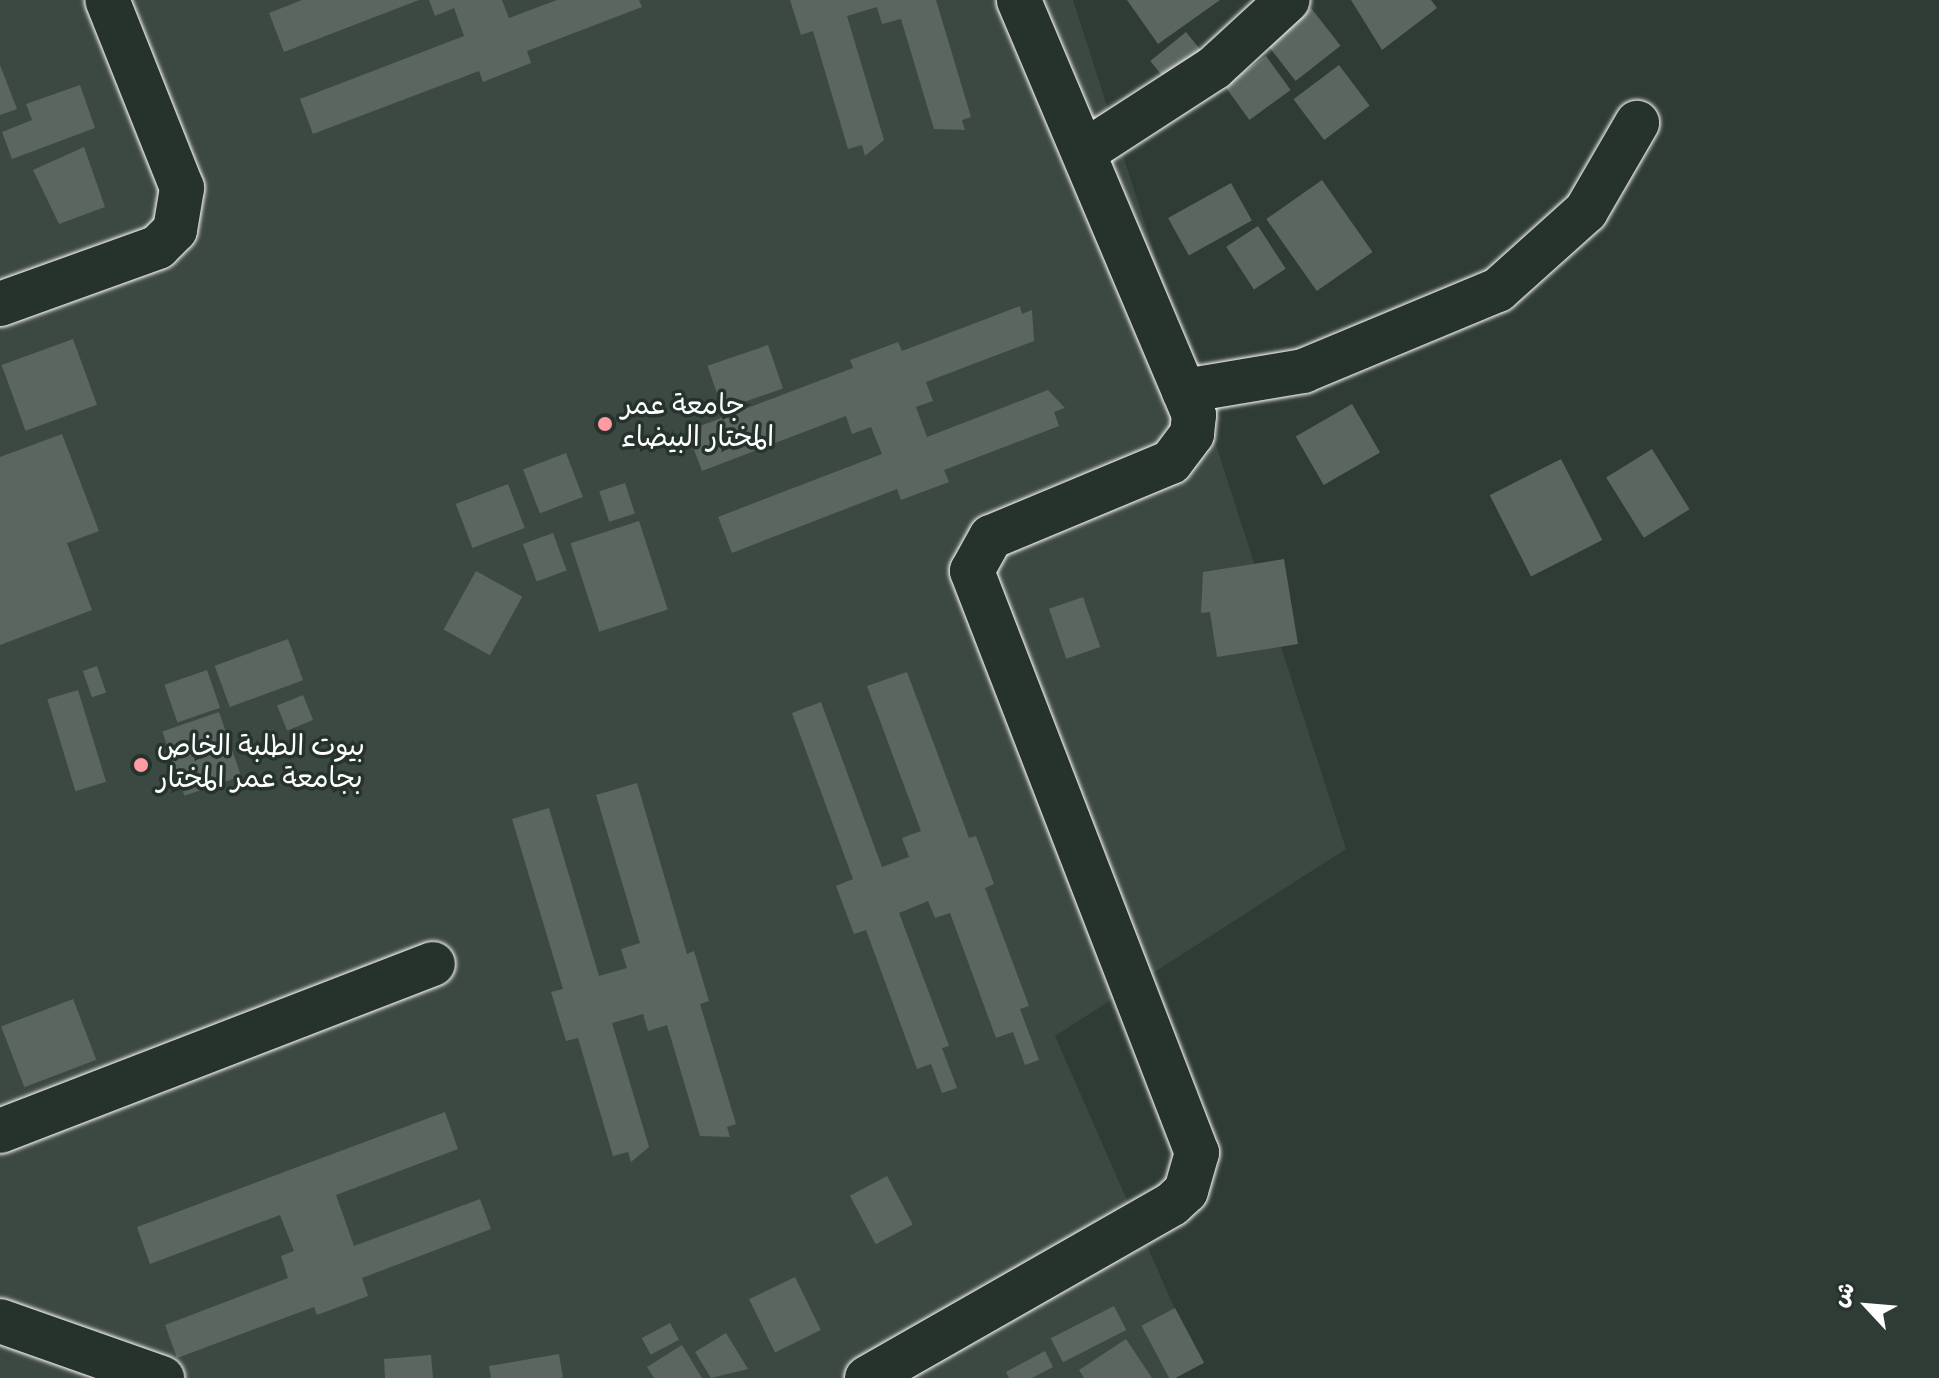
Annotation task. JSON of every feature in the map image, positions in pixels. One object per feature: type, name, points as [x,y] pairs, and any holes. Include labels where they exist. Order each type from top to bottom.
[{"type":"street","points":[[0,304],[158,247],[175,230],[182,188],[107,0]]},
{"type":"street","points":[[867,1378],[1172,1204],[1194,1174],[1197,1153],[972,571],[991,537],[1171,462],[1192,434],[1184,391],[1019,0]]},
{"type":"street","points":[[1084,152],[1214,68],[1288,0]]},
{"type":"street","points":[[1184,391],[1303,371],[1498,290],[1586,211],[1637,123]]},
{"type":"street","points":[[0,1131],[433,964]]},
{"type":"street","points":[[0,1321],[162,1378]]},
{"type":"shaded area","name":"جامعة عمر المختار البيضاء","points":[[0,0],[1073,0],[1346,849],[1055,1036],[1184,1330],[1176,1378],[0,1378]]},
{"type":"building","points":[[302,0],[419,0],[284,52],[269,13]]},
{"type":"building","points":[[429,0],[502,0],[509,18],[557,0],[639,0],[642,7],[527,51],[531,63],[483,82],[479,71],[313,134],[300,99],[464,36],[454,8],[435,16]]},
{"type":"building","points":[[790,0],[936,0],[971,117],[962,120],[965,130],[934,129],[901,19],[882,24],[877,7],[847,16],[884,140],[865,156],[862,145],[848,149],[813,31],[801,35]]},
{"type":"building","points":[[1127,0],[1220,0],[1158,44]]},
{"type":"building","points":[[1351,0],[1431,0],[1437,8],[1382,50]]},
{"type":"building","points":[[1311,8],[1341,46],[1296,81],[1266,43]]},
{"type":"building","points":[[1186,32],[1202,52],[1167,81],[1150,61]]},
{"type":"building","points":[[1266,56],[1291,90],[1249,120],[1225,86]]},
{"type":"building","points":[[0,65],[17,109],[0,115]]},
{"type":"building","points":[[1339,65],[1370,106],[1324,140],[1293,99]]},
{"type":"building","points":[[80,85],[95,128],[12,159],[2,132],[32,120],[26,104]]},
{"type":"building","points":[[84,147],[105,207],[59,224],[33,170]]},
{"type":"building","points":[[1322,180],[1372,252],[1317,291],[1266,219]]},
{"type":"building","points":[[1231,183],[1252,221],[1189,256],[1168,218]]},
{"type":"building","points":[[1258,226],[1286,269],[1254,289],[1226,247]]},
{"type":"building","points":[[1020,306],[1022,314],[1032,310],[1034,341],[926,382],[933,401],[916,407],[927,437],[1048,390],[1065,408],[1054,412],[1059,426],[944,470],[949,482],[901,500],[897,489],[732,553],[718,517],[882,454],[871,427],[852,434],[846,416],[702,471],[687,431],[853,368],[850,360],[898,342],[902,351]]},
{"type":"building","points":[[73,339],[97,405],[26,431],[2,365]]},
{"type":"building","points":[[768,345],[783,388],[722,409],[707,366]]},
{"type":"building","points":[[1352,404],[1380,452],[1324,485],[1296,436]]},
{"type":"building","points":[[62,434],[99,531],[67,543],[92,610],[0,645],[0,457]]},
{"type":"building","points":[[1652,449],[1690,509],[1644,538],[1606,478]]},
{"type":"building","points":[[566,453],[583,497],[540,513],[523,469]]},
{"type":"building","points":[[1561,459],[1602,540],[1531,576],[1490,495]]},
{"type":"building","points":[[625,483],[635,513],[609,522],[599,491]]},
{"type":"building","points":[[508,484],[525,528],[473,548],[456,504]]},
{"type":"building","points":[[639,521],[668,609],[599,632],[571,543]]},
{"type":"building","points":[[553,533],[567,571],[537,582],[523,544]]},
{"type":"building","points":[[1284,559],[1298,644],[1217,657],[1210,612],[1201,613],[1203,572]]},
{"type":"building","points":[[476,571],[522,597],[490,655],[444,630]]},
{"type":"building","points":[[1083,597],[1100,647],[1066,659],[1049,609]]},
{"type":"building","points":[[288,639],[303,680],[230,707],[215,666]]},
{"type":"building","points":[[97,666],[106,692],[92,697],[83,671]]},
{"type":"building","points":[[207,670],[220,708],[177,722],[164,685]]},
{"type":"building","points":[[907,672],[969,838],[976,836],[994,884],[985,888],[1029,1006],[1020,1009],[1039,1060],[1025,1065],[1013,1032],[996,1038],[950,913],[935,918],[928,901],[899,913],[949,1046],[942,1048],[957,1088],[942,1093],[931,1064],[917,1069],[866,930],[854,934],[836,886],[853,879],[792,713],[821,702],[882,867],[909,857],[902,838],[921,831],[867,686]]},
{"type":"building","points":[[78,690],[106,782],[75,791],[47,699]]},
{"type":"building","points":[[303,695],[313,720],[287,731],[277,705]]},
{"type":"building","points":[[219,712],[241,776],[184,796],[162,732]]},
{"type":"building","points":[[637,783],[687,954],[694,951],[709,1001],[700,1004],[736,1124],[727,1127],[730,1137],[700,1136],[667,1025],[648,1031],[643,1014],[612,1023],[649,1147],[631,1162],[628,1152],[613,1156],[578,1038],[566,1041],[551,992],[563,989],[512,819],[549,808],[599,976],[627,968],[621,949],[640,943],[596,795]]},
{"type":"building","points":[[73,999],[96,1060],[24,1087],[1,1027]]},
{"type":"building","points":[[445,1112],[458,1149],[336,1195],[354,1246],[480,1199],[491,1229],[362,1278],[368,1296],[317,1315],[314,1307],[177,1358],[165,1325],[288,1278],[281,1256],[294,1251],[280,1215],[150,1264],[137,1227]]},
{"type":"building","points":[[887,1176],[913,1225],[876,1244],[850,1196]]},
{"type":"building","points":[[795,1277],[821,1330],[775,1352],[749,1299]]},
{"type":"building","points":[[1114,1306],[1126,1330],[1063,1362],[1051,1338]]},
{"type":"building","points":[[1175,1308],[1204,1363],[1175,1378],[1169,1378],[1141,1326]]},
{"type":"building","points":[[670,1323],[679,1340],[651,1355],[642,1338]]},
{"type":"building","points":[[726,1333],[748,1369],[711,1378],[695,1352]]},
{"type":"building","points":[[1126,1339],[1152,1378],[1084,1378],[1079,1370]]},
{"type":"building","points":[[682,1345],[702,1378],[654,1378],[647,1367]]},
{"type":"building","points":[[1045,1351],[1053,1367],[1032,1378],[1009,1378],[1006,1372]]},
{"type":"building","points":[[559,1354],[563,1378],[491,1378],[489,1366]]},
{"type":"building","points":[[431,1355],[433,1378],[385,1378],[384,1359]]},
{"type":"place","name":"جامعة عمر المختار البيضاء","points":[[605,424]]},
{"type":"place","name":"بيوت الطلبة الخاص بجامعة عمر المختار","points":[[141,765]]}]
